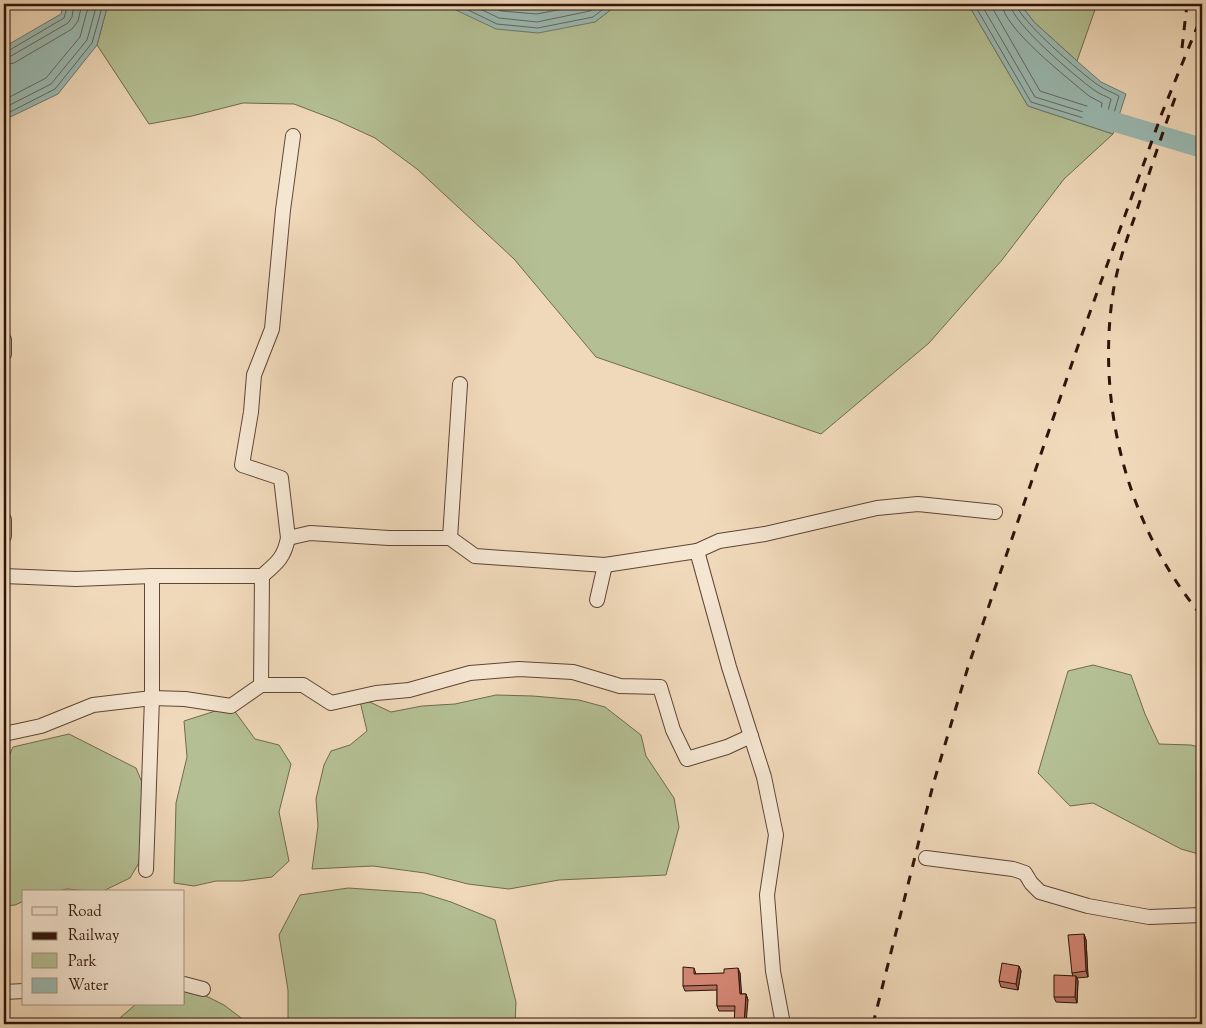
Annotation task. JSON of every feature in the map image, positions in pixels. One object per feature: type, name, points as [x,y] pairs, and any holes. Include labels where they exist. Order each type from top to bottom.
[{"type":"street","points":[[4,576],[76,579],[152,576],[262,576],[279,561],[285,551],[288,538],[281,478],[242,465],[251,412],[254,375],[272,329],[283,210],[293,136]]},
{"type":"street","points":[[4,340],[4,354]]},
{"type":"street","points":[[450,538],[460,384]]},
{"type":"street","points":[[288,538],[310,533],[389,538],[450,538],[475,556],[605,565],[697,551],[719,541],[766,534],[877,508],[918,504],[995,512]]},
{"type":"street","points":[[4,520],[4,536]]},
{"type":"street","points":[[697,551],[729,667],[764,777],[776,835],[767,895],[773,971],[783,1024]]},
{"type":"street","points":[[598,600],[605,565]]},
{"type":"street","points":[[146,870],[152,698],[152,576]]},
{"type":"street","points":[[261,685],[262,576]]},
{"type":"street","points":[[4,734],[41,726],[93,705],[152,698],[185,699],[231,706],[261,685],[303,685],[331,703],[409,690],[470,673],[519,669],[573,672],[620,686],[660,687],[673,730],[687,759],[727,747],[751,736]]},
{"type":"street","points":[[926,858],[1014,869],[1025,873],[1040,892],[1088,906],[1149,917],[1202,915]]},
{"type":"street","points":[[185,984],[203,989]]},
{"type":"street","points":[[4,992],[22,991]]},
{"type":"green space","points":[[108,4],[456,4],[457,10],[595,22],[618,4],[968,4],[1028,106],[1113,134],[1064,179],[1002,260],[929,343],[821,434],[596,357],[514,259],[417,169],[375,138],[336,120],[294,104],[243,103],[192,116],[149,124],[97,45]]},
{"type":"green space","points":[[1020,4],[1097,4],[1077,61],[1034,22]]},
{"type":"green space","points":[[1093,665],[1131,675],[1145,714],[1159,744],[1191,745],[1202,748],[1202,855],[1181,849],[1093,803],[1070,806],[1038,773],[1068,671]]},
{"type":"green space","points":[[496,695],[579,700],[605,707],[641,735],[646,756],[674,798],[679,827],[666,875],[559,880],[509,889],[468,884],[425,873],[373,866],[312,869],[318,826],[316,799],[324,765],[331,751],[350,745],[367,731],[359,697],[391,712],[422,706],[455,704]]},
{"type":"green space","points":[[231,706],[255,739],[279,745],[291,764],[279,812],[289,861],[272,877],[242,881],[216,881],[194,886],[174,883],[176,803],[187,757],[184,721]]},
{"type":"green space","points":[[69,734],[136,768],[152,806],[152,841],[130,878],[105,890],[22,890],[22,902],[4,906],[4,767],[13,747]]},
{"type":"green space","points":[[348,888],[422,893],[451,902],[495,920],[516,1002],[515,1024],[288,1024],[288,990],[279,935],[300,895]]},
{"type":"green space","points":[[185,986],[224,1005],[249,1024],[113,1024],[134,1006],[185,1006]]},
{"type":"water","points":[[63,4],[108,4],[97,45],[58,94],[4,120],[4,47],[61,14]]},
{"type":"water","points":[[456,4],[618,4],[595,22],[538,33],[496,29],[456,10]]},
{"type":"water","points":[[968,4],[1020,4],[1034,22],[1101,82],[1126,94],[1113,134],[1028,106]]},
{"type":"building","points":[[1084,934],[1086,971],[1072,973],[1068,935]]},
{"type":"building","points":[[1002,963],[1019,966],[1016,984],[999,981]]},
{"type":"building","points":[[683,967],[694,968],[694,974],[724,973],[724,969],[738,968],[740,994],[746,994],[744,1024],[734,1024],[735,1006],[717,1006],[717,985],[683,986]]},
{"type":"building","points":[[1054,975],[1076,976],[1075,997],[1054,997]]},
{"type":"building","points":[[584,1021],[603,1023],[603,1024],[584,1024]]},
{"type":"building","points":[[1069,1022],[1069,1024],[1053,1024],[1053,1023]]},
{"type":"waterway","points":[[1092,115],[1202,148]]},
{"type":"railway","points":[[1182,48],[1187,4]]},
{"type":"railway","points":[[873,1024],[933,785],[968,667],[1081,337],[1162,113],[1202,15]]},
{"type":"railway","points":[[1175,98],[1125,244],[1117,274],[1113,293],[1109,336],[1109,379],[1114,422],[1123,464],[1137,505],[1154,544],[1176,581],[1202,616]]}]
